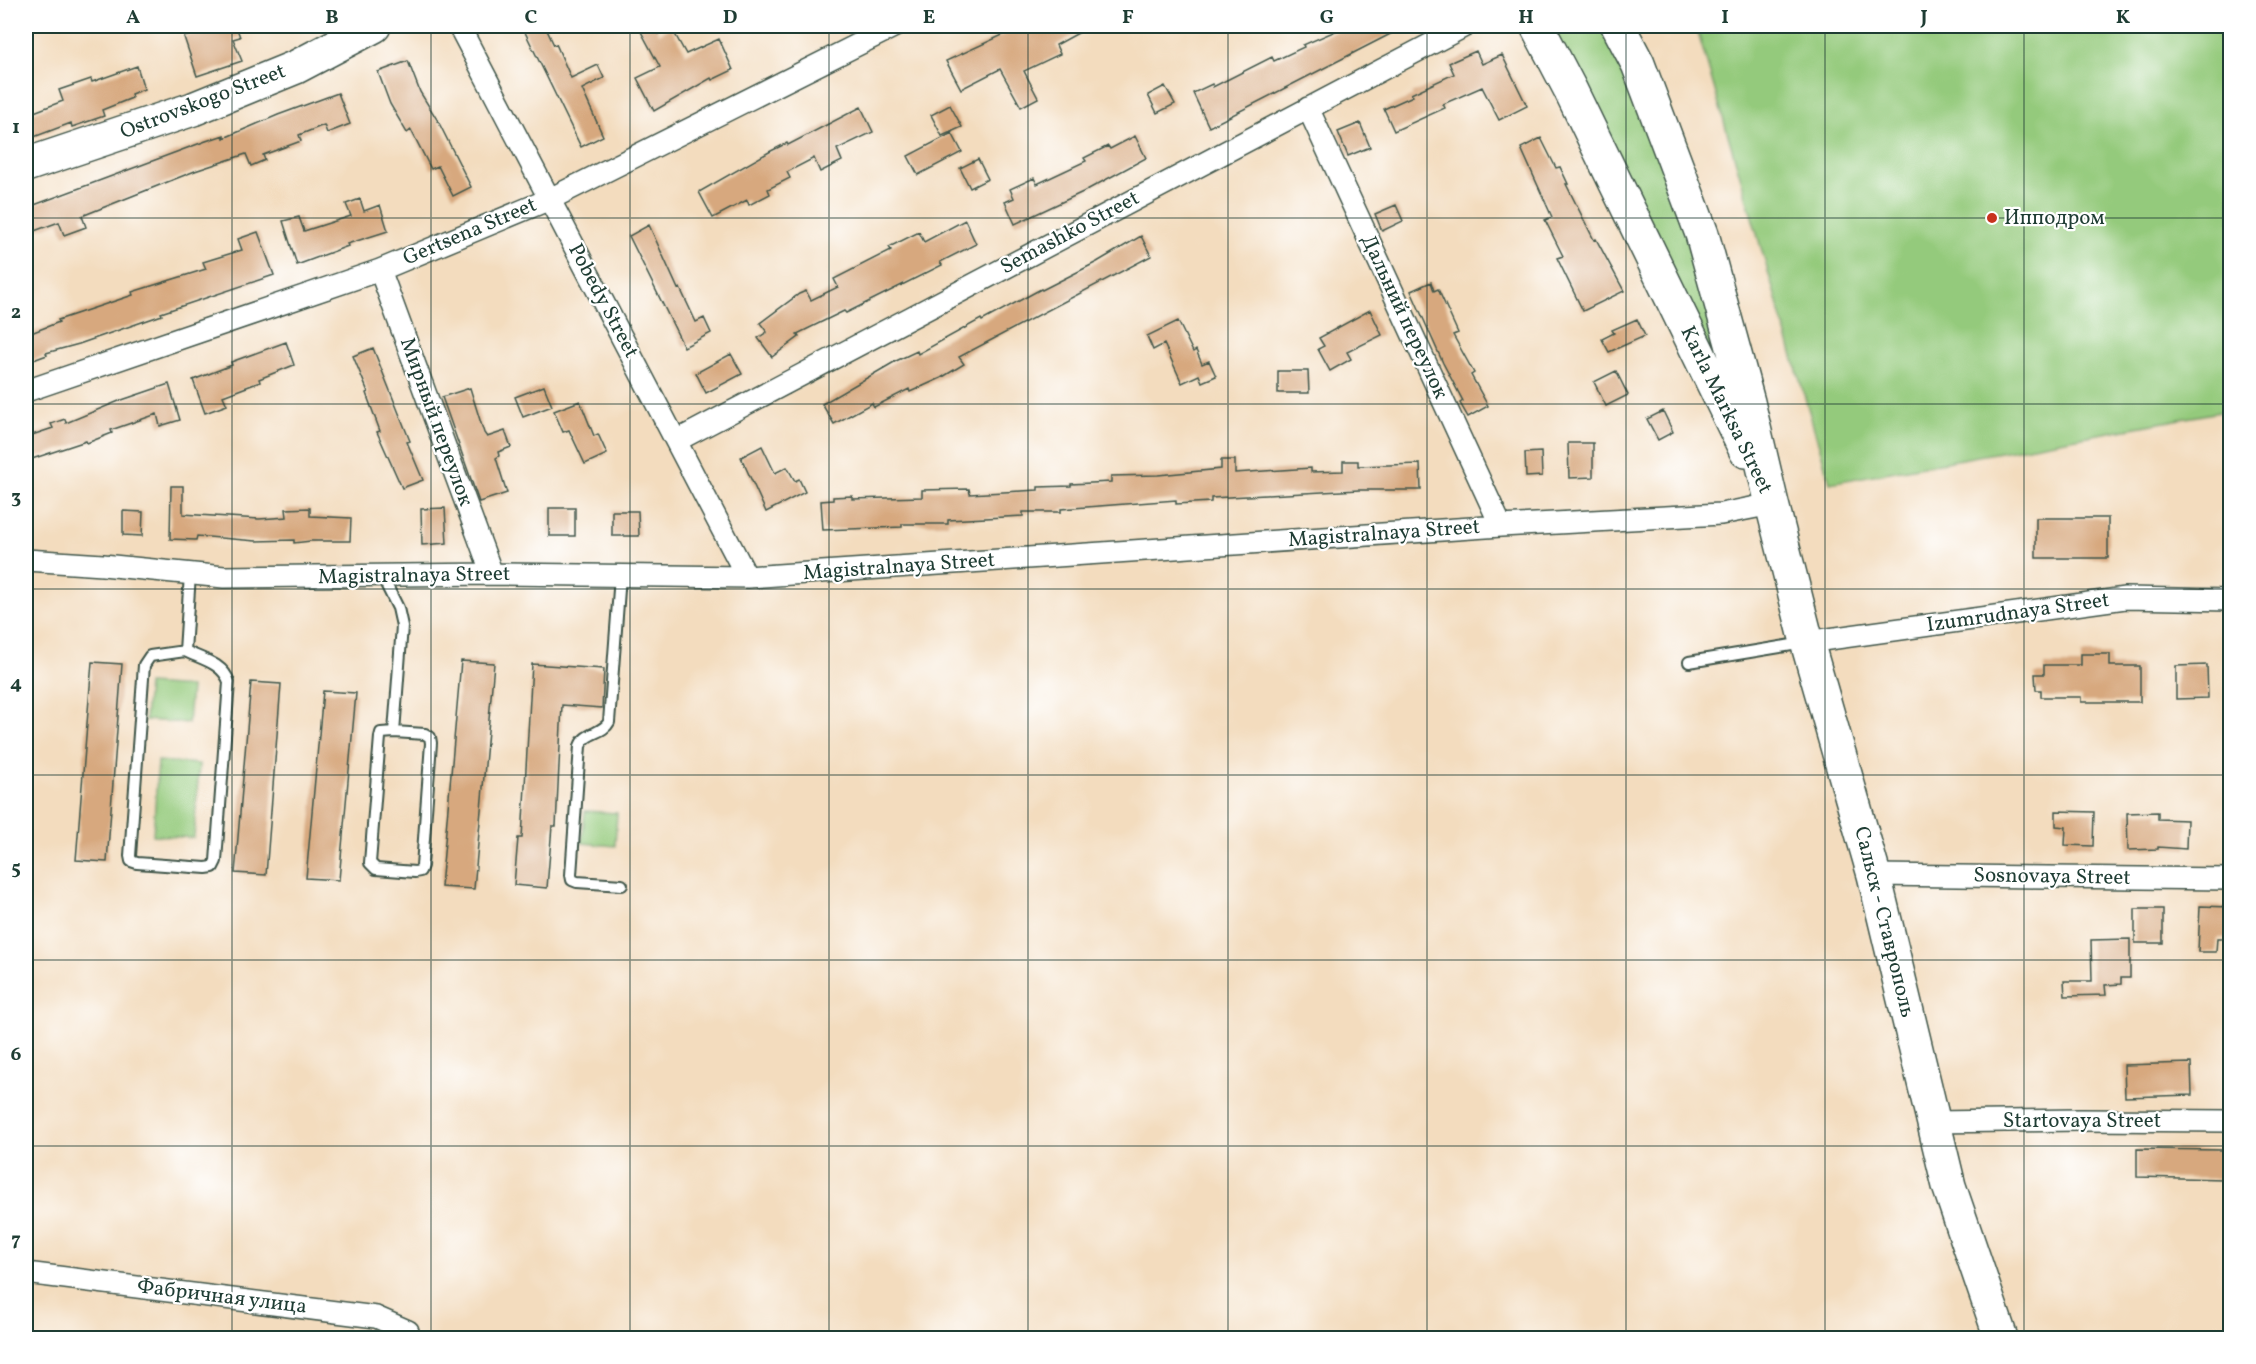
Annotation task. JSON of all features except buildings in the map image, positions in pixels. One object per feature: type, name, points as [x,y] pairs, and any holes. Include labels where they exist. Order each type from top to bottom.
[{"type":"main road","name":"Ostrovskogo Street","points":[[26,165],[193,109],[297,67],[369,26]]},
{"type":"main road","name":"Karla Marksa Street","points":[[1537,26],[1772,504]]},
{"type":"main road","name":"Karla Marksa Street","points":[[1618,26],[1638,64],[1702,234],[1748,402],[1772,504]]},
{"type":"main road","name":"Сальск - Ставрополь","points":[[1772,504],[1807,642],[1874,875],[1949,1186],[2001,1338]]},
{"type":"street","name":"Pobedy Street","points":[[459,26],[747,577]]},
{"type":"street","name":"Gertsena Street","points":[[26,391],[380,270],[550,200],[895,26]]},
{"type":"street","name":"Semashko Street","points":[[675,441],[1465,26]]},
{"type":"street","name":"Дальний переулок","points":[[1308,108],[1500,526]]},
{"type":"street","name":"Мирный переулок","points":[[380,270],[492,574]]},
{"type":"street","name":"Magistralnaya Street","points":[[26,560],[224,578],[492,574],[747,577],[1500,526],[1721,514],[1772,504]]},
{"type":"street","name":"Izumrudnaya Street","points":[[1807,642],[2125,598],[2230,600]]},
{"type":"street","name":"Sosnovaya Street","points":[[1874,875],[2230,879]]},
{"type":"street","name":"Startovaya Street","points":[[1934,1122],[2230,1121]]},
{"type":"street","name":"Фабричная улица","points":[[26,1273],[376,1317],[408,1331],[409,1338]]},
{"type":"lane","points":[[185,651],[190,574]]},
{"type":"lane","points":[[382,576],[398,608],[402,626],[394,732]]},
{"type":"lane","points":[[620,576],[609,722],[604,728],[587,736],[580,746],[571,875],[572,880],[577,882],[622,885]]},
{"type":"lane","points":[[1689,662],[1807,642]]},
{"type":"lane","points":[[185,651],[220,667],[229,682],[216,861],[213,867],[206,868],[137,863],[131,861],[129,856],[144,665],[150,656],[185,651]]},
{"type":"lane","points":[[394,732],[425,734],[430,737],[431,742],[422,866],[415,872],[376,869],[370,863],[380,737],[381,733],[394,732]]},
{"type":"green space","points":[[1536,26],[1618,26],[1772,504]]},
{"type":"green space","name":"Ипподром","points":[[1696,26],[2230,26],[2230,410],[1830,483]]},
{"type":"green space","points":[[148,684],[191,687],[188,723],[145,720]]},
{"type":"green space","points":[[158,761],[199,764],[194,838],[153,835]]},
{"type":"green space","points":[[585,811],[617,813],[615,846],[582,843]]},
{"type":"place","name":"Ипподром","points":[[1992,218]]}]
